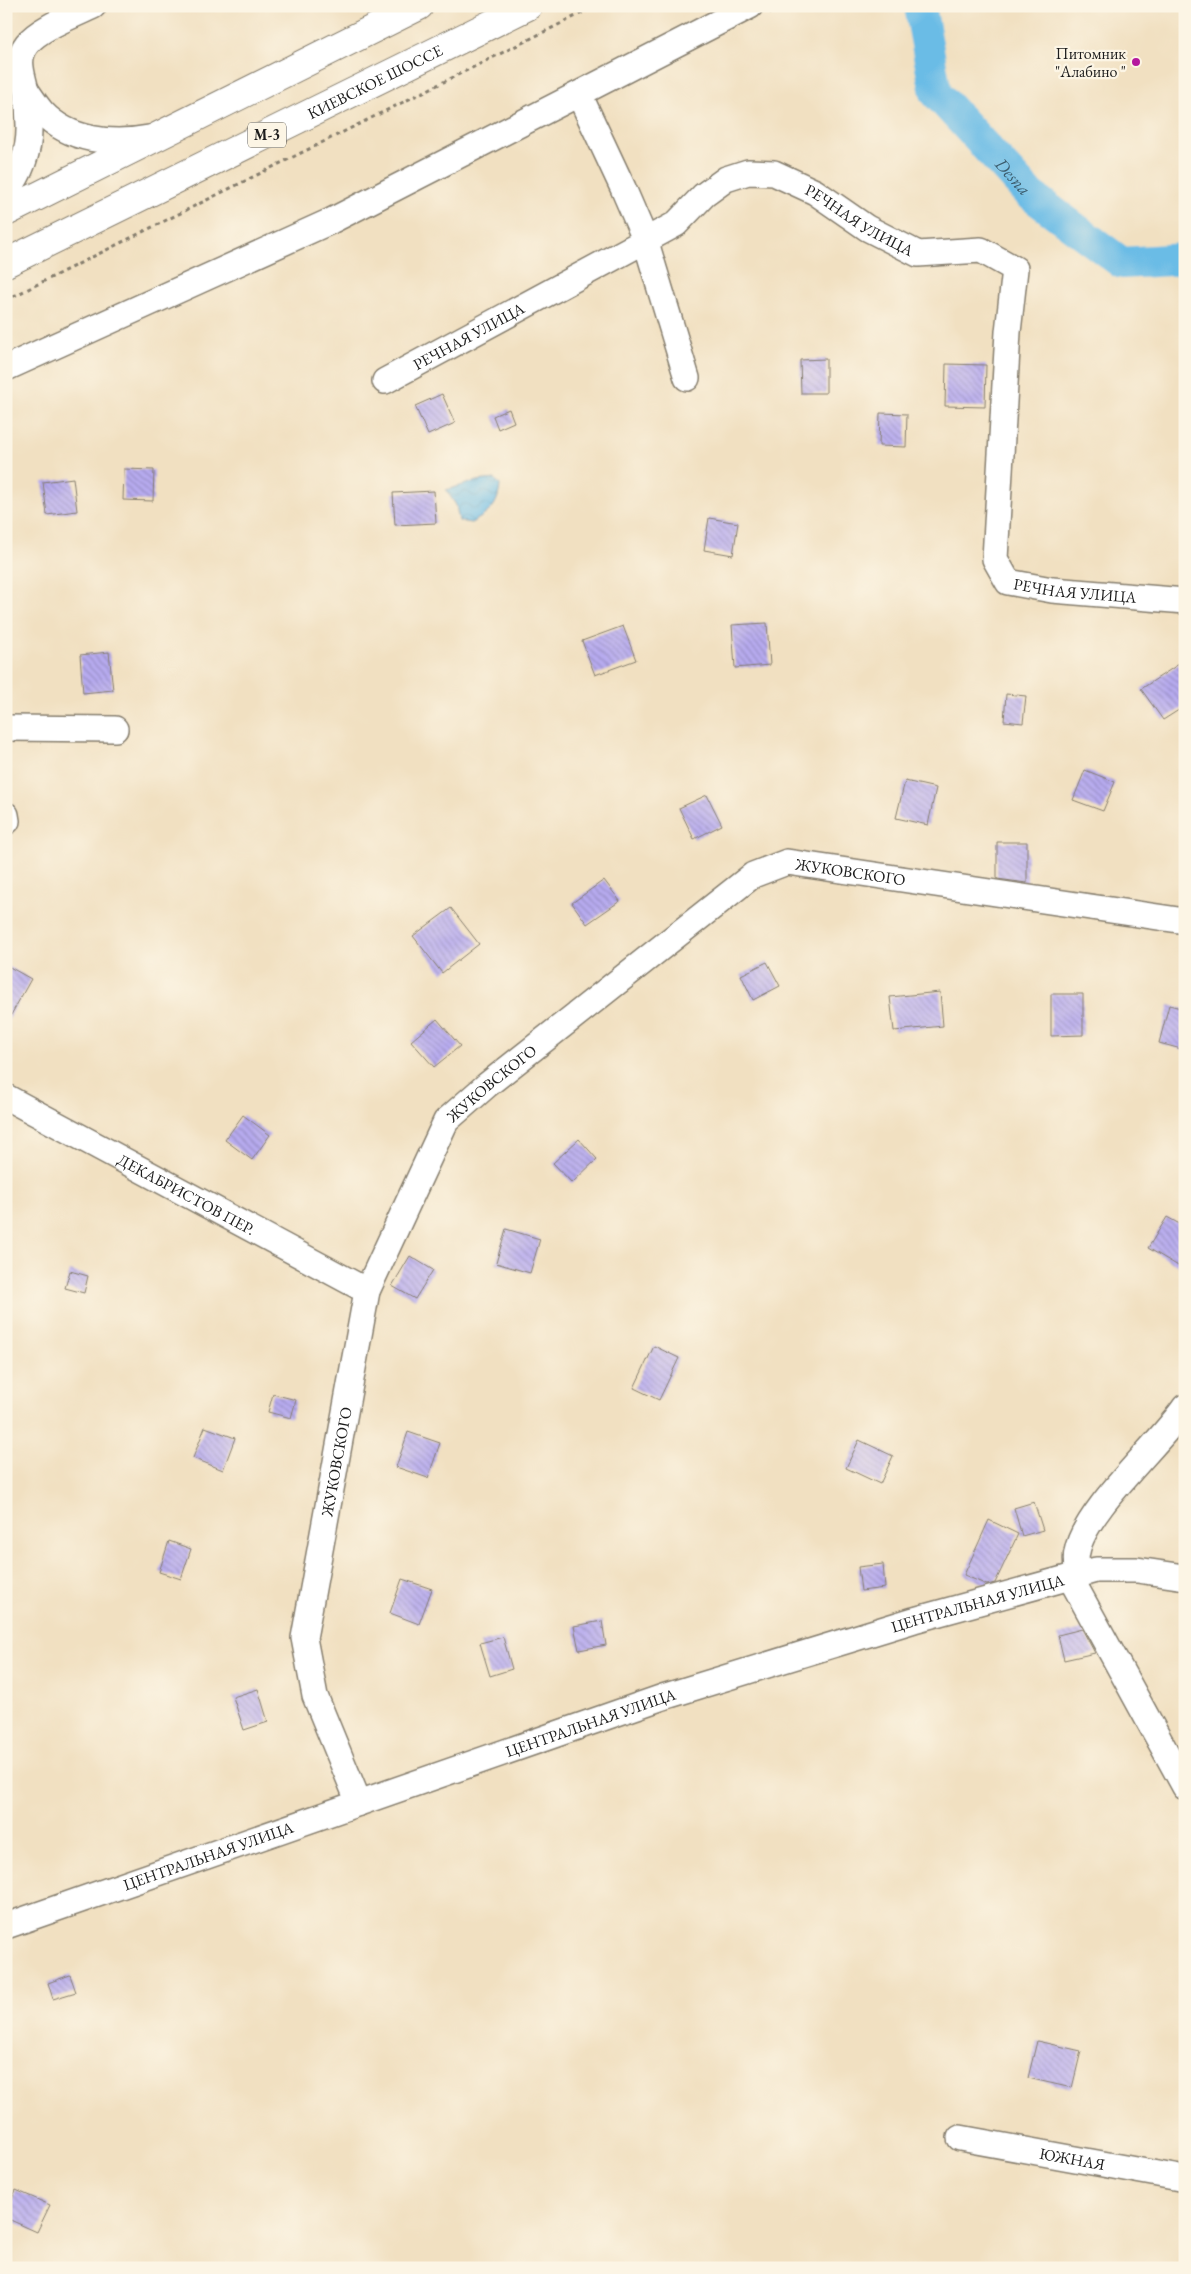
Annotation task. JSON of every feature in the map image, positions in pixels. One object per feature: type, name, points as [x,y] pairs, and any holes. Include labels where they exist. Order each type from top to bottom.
[{"type":"highway","points":[[6,212],[419,6]]},
{"type":"highway","name":"КИЕВСКОЕ ШОССЕ","points":[[6,263],[528,6]]},
{"type":"street","points":[[93,6],[40,33],[26,44],[22,52],[20,67],[21,77],[26,90],[42,112],[53,121],[89,138],[119,142],[158,137]]},
{"type":"street","points":[[6,368],[331,220],[750,6]]},
{"type":"street","points":[[6,192],[22,166],[27,147],[29,126],[26,90]]},
{"type":"street","points":[[579,94],[645,240],[686,378]]},
{"type":"street","name":"РЕЧНАЯ УЛИЦА","points":[[385,381],[676,224],[704,195],[726,179],[748,172],[774,173],[815,192],[867,228],[918,254],[982,250],[1015,269],[1008,332],[995,559],[1008,582],[1052,590],[1185,602]]},
{"type":"street","points":[[6,728],[115,729]]},
{"type":"street","points":[[6,815],[7,821]]},
{"type":"street","name":"ЖУКОВСКОГО","points":[[359,1803],[315,1696],[304,1638],[367,1291],[446,1121],[495,1079],[753,875],[787,862],[1185,922]]},
{"type":"street","name":"ДЕКАБРИСТОВ ПЕР.","points":[[6,1097],[367,1291]]},
{"type":"street","points":[[1185,1407],[1101,1507],[1083,1533],[1076,1552],[1074,1576],[1185,1787]]},
{"type":"street","name":"ЦЕНТРАЛЬНАЯ УЛИЦА","points":[[6,1926],[663,1697],[914,1620],[1096,1570],[1137,1570],[1185,1577]]},
{"type":"street","name":"ЮЖНАЯ","points":[[960,2138],[1185,2179]]},
{"type":"path","points":[[6,300],[596,6]]},
{"type":"water","points":[[495,479],[500,485],[497,499],[492,508],[471,523],[459,521],[456,505],[446,490],[477,481]]},
{"type":"building","points":[[826,359],[826,393],[801,393],[800,360]]},
{"type":"building","points":[[946,364],[986,365],[985,407],[945,406]]},
{"type":"building","points":[[442,394],[455,423],[428,435],[415,406]]},
{"type":"building","points":[[509,409],[514,422],[498,429],[493,416]]},
{"type":"building","points":[[880,413],[907,414],[906,447],[879,446]]},
{"type":"building","points":[[124,469],[154,470],[153,501],[123,500]]},
{"type":"building","points":[[73,478],[77,511],[47,515],[43,482]]},
{"type":"building","points":[[434,491],[436,523],[395,525],[393,493]]},
{"type":"building","points":[[709,518],[738,523],[733,555],[704,550]]},
{"type":"building","points":[[767,623],[770,665],[735,668],[732,625]]},
{"type":"building","points":[[623,626],[636,660],[595,675],[582,641]]},
{"type":"building","points":[[109,652],[113,690],[83,693],[80,655]]},
{"type":"building","points":[[1185,660],[1185,706],[1163,720],[1141,689]]},
{"type":"building","points":[[1006,694],[1026,696],[1023,723],[1004,721]]},
{"type":"building","points":[[1085,770],[1115,782],[1103,811],[1073,800]]},
{"type":"building","points":[[905,781],[936,788],[928,825],[896,818]]},
{"type":"building","points":[[707,795],[722,825],[694,839],[679,808]]},
{"type":"building","points":[[997,842],[1027,842],[1027,883],[997,879]]},
{"type":"building","points":[[604,880],[620,901],[587,924],[572,903]]},
{"type":"building","points":[[451,908],[479,944],[442,973],[413,936]]},
{"type":"building","points":[[767,962],[780,986],[753,1000],[741,975]]},
{"type":"building","points":[[6,965],[31,979],[6,1024]]},
{"type":"building","points":[[940,992],[943,1026],[894,1031],[890,997]]},
{"type":"building","points":[[1051,994],[1083,994],[1083,1035],[1051,1036]]},
{"type":"building","points":[[1169,1005],[1185,1009],[1185,1050],[1159,1043]]},
{"type":"building","points":[[437,1019],[460,1046],[434,1067],[411,1041]]},
{"type":"building","points":[[243,1115],[270,1135],[252,1160],[225,1140]]},
{"type":"building","points":[[579,1139],[597,1159],[572,1183],[553,1163]]},
{"type":"building","points":[[1167,1217],[1185,1227],[1185,1270],[1148,1248]]},
{"type":"building","points":[[506,1229],[540,1239],[530,1273],[496,1263]]},
{"type":"building","points":[[410,1256],[433,1270],[415,1299],[392,1286]]},
{"type":"building","points":[[70,1271],[88,1276],[84,1293],[65,1288]]},
{"type":"building","points":[[654,1346],[679,1358],[659,1400],[634,1388]]},
{"type":"building","points":[[273,1394],[296,1400],[291,1418],[268,1412]]},
{"type":"building","points":[[205,1427],[235,1438],[223,1470],[193,1458]]},
{"type":"building","points":[[408,1432],[440,1443],[428,1478],[396,1467]]},
{"type":"building","points":[[859,1440],[893,1456],[880,1484],[846,1468]]},
{"type":"building","points":[[1034,1502],[1043,1530],[1022,1536],[1014,1508]]},
{"type":"building","points":[[989,1520],[1018,1534],[995,1583],[987,1585],[964,1575]]},
{"type":"building","points":[[169,1541],[191,1549],[181,1579],[159,1572]]},
{"type":"building","points":[[883,1564],[885,1588],[861,1591],[858,1567]]},
{"type":"building","points":[[402,1579],[432,1589],[419,1624],[390,1613]]},
{"type":"building","points":[[602,1621],[606,1645],[579,1650],[574,1626]]},
{"type":"building","points":[[1082,1629],[1095,1653],[1064,1660],[1058,1635]]},
{"type":"building","points":[[503,1637],[512,1669],[490,1676],[480,1643]]},
{"type":"building","points":[[258,1689],[268,1722],[244,1730],[233,1697]]},
{"type":"building","points":[[70,1975],[76,1992],[53,1999],[48,1983]]},
{"type":"building","points":[[1037,2041],[1081,2051],[1072,2088],[1028,2078]]},
{"type":"building","points":[[16,2190],[50,2205],[37,2232],[6,2218],[6,2212]]},
{"type":"waterway","name":"Desna","points":[[920,6],[936,93],[1028,193],[1122,263],[1185,259]]},
{"type":"place","name":"Питомник \"Алабино \"","points":[[1136,62]]}]
